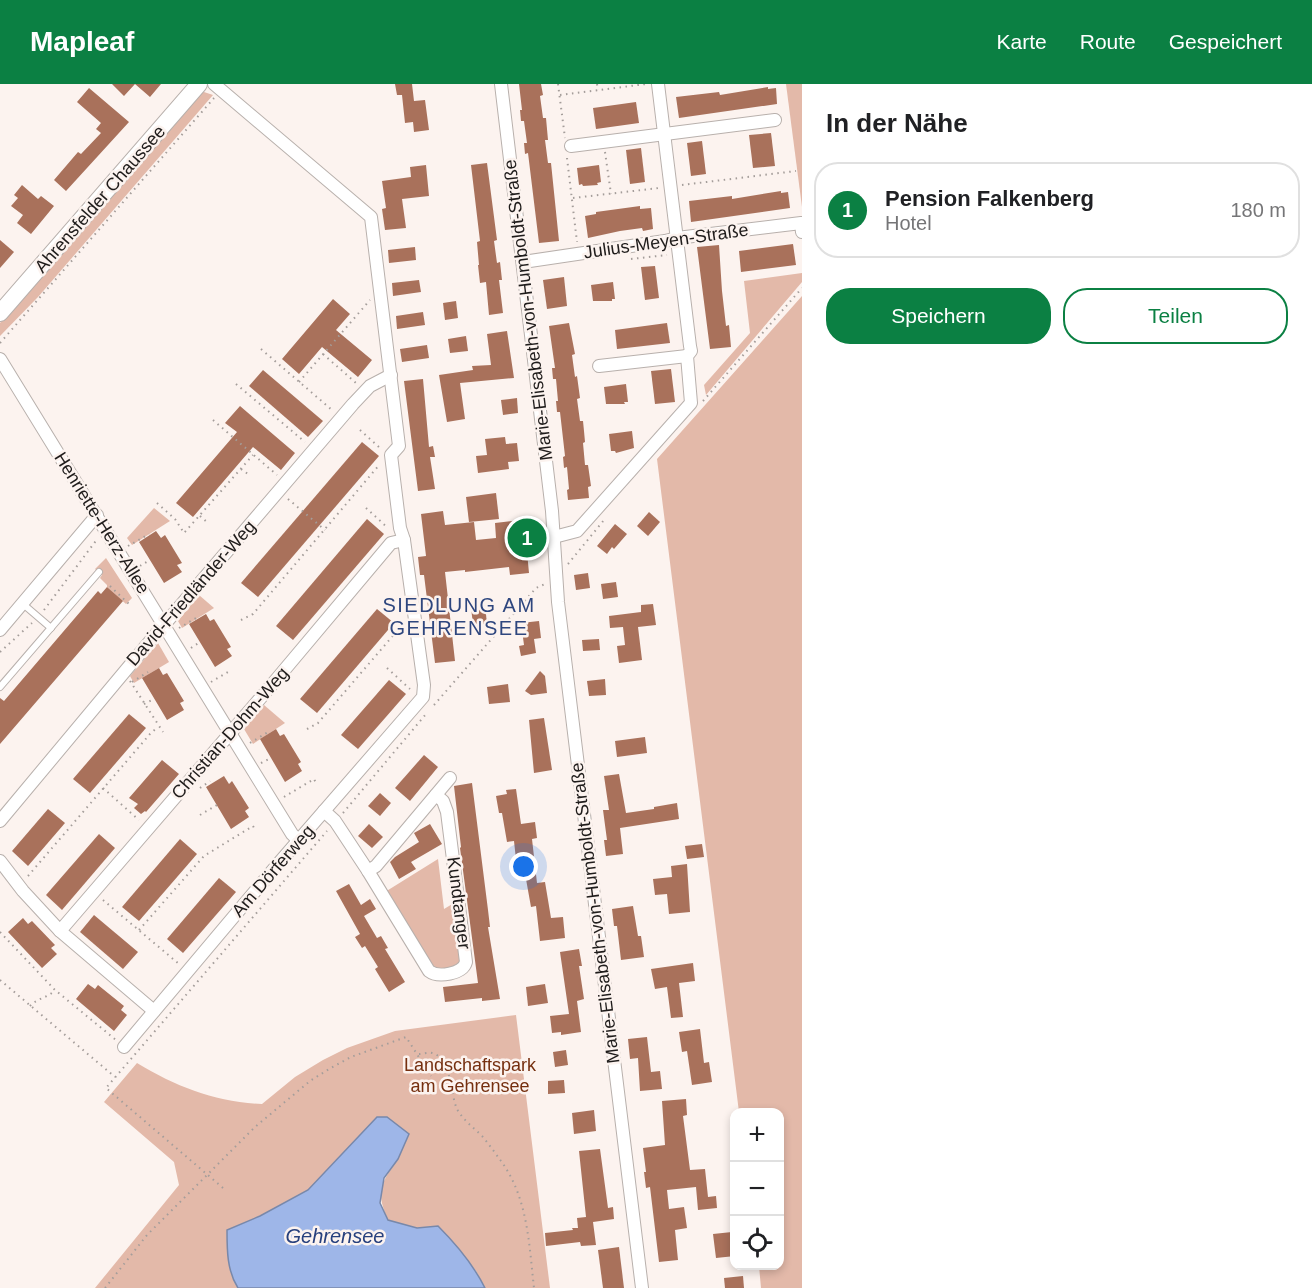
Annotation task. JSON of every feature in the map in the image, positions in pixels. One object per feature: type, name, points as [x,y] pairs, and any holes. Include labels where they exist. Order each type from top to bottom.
[{"type":"main road","name":"Ahrensfelder Chaussee","points":[[0,313],[199,84]]},
{"type":"street","points":[[214,84],[371,217],[399,446],[389,455],[400,541],[416,619],[424,685],[423,698]]},
{"type":"street","name":"Marie-Elisabeth-von-Humboldt-Straße","points":[[501,84],[554,537],[560,622],[642,1288]]},
{"type":"street","points":[[599,366],[687,356],[691,351],[677,238],[665,187],[658,84]]},
{"type":"street","points":[[568,146],[775,120]]},
{"type":"street","name":"Julius-Meyen-Straße","points":[[523,262],[677,238],[801,223],[802,232]]},
{"type":"street","points":[[554,537],[577,531],[694,405],[687,356]]},
{"type":"street","name":"Henriette-Herz-Allee","points":[[0,359],[292,834],[299,841]]},
{"type":"street","name":"David-Friedländer-Weg","points":[[0,821],[128,677],[164,625],[341,418],[365,391],[391,375]]},
{"type":"street","points":[[0,630],[97,515]]},
{"type":"street","name":"Christian-Dohm-Weg","points":[[60,931],[391,543],[400,541]]},
{"type":"street","name":"Am Dörferweg","points":[[121,1044],[154,1011],[423,698]]},
{"type":"street","points":[[368,871],[376,866],[450,778]]},
{"type":"street","name":"Kundtanger","points":[[324,811],[336,821],[429,971],[437,974],[460,971],[466,962],[447,812],[443,801],[436,795]]},
{"type":"street","points":[[0,861],[60,931],[154,1011]]},
{"type":"lane","points":[[0,687],[99,573]]},
{"type":"lane","points":[[22,603],[51,628]]},
{"type":"path","points":[[558,84],[568,146]]},
{"type":"path","points":[[597,84],[598,90]]},
{"type":"path","points":[[559,95],[646,84]]},
{"type":"path","points":[[0,343],[208,105]]},
{"type":"path","points":[[604,141],[611,194]]},
{"type":"path","points":[[567,158],[579,254]]},
{"type":"path","points":[[572,199],[796,171]]},
{"type":"path","points":[[694,405],[802,288]]},
{"type":"path","points":[[299,382],[369,300],[381,299]]},
{"type":"path","points":[[261,349],[341,418]]},
{"type":"path","points":[[323,354],[365,391]]},
{"type":"path","points":[[311,368],[315,372]]},
{"type":"path","points":[[236,384],[314,450]]},
{"type":"path","points":[[213,420],[253,455],[325,530]]},
{"type":"path","points":[[241,620],[252,614],[389,455],[360,430]]},
{"type":"path","points":[[157,503],[175,519],[184,533],[223,493],[253,455]]},
{"type":"path","points":[[241,469],[248,474]]},
{"type":"path","points":[[366,508],[400,541]]},
{"type":"path","points":[[200,516],[207,522]]},
{"type":"path","points":[[128,546],[149,534]]},
{"type":"path","points":[[0,652],[38,617],[98,538]]},
{"type":"path","points":[[140,566],[150,560]]},
{"type":"path","points":[[110,586],[129,604]]},
{"type":"path","points":[[178,628],[198,617]]},
{"type":"path","points":[[307,729],[318,723],[406,620],[416,619]]},
{"type":"path","points":[[191,648],[200,642]]},
{"type":"path","points":[[387,668],[423,698]]},
{"type":"path","points":[[148,672],[128,677],[163,732]]},
{"type":"path","points":[[211,682],[228,672]]},
{"type":"path","points":[[144,704],[154,699]]},
{"type":"path","points":[[19,885],[158,727]]},
{"type":"path","points":[[249,743],[268,732]]},
{"type":"path","points":[[261,763],[271,758]]},
{"type":"path","points":[[282,798],[314,779],[316,783]]},
{"type":"path","points":[[103,788],[149,828]]},
{"type":"path","points":[[298,789],[300,793]]},
{"type":"path","points":[[200,815],[217,805]]},
{"type":"path","points":[[140,930],[204,855],[253,826],[255,830]]},
{"type":"path","points":[[93,891],[188,972]]},
{"type":"path","points":[[0,932],[55,990],[121,1044]]},
{"type":"path","points":[[0,980],[115,1078],[106,1088],[223,1188]]},
{"type":"path","points":[[30,1006],[55,990]]},
{"type":"path","points":[[112,1037],[116,1032]]},
{"type":"path","points":[[105,1288],[147,1235],[207,1174],[255,1127],[310,1081],[351,1058],[406,1037],[431,1076]]},
{"type":"path","points":[[418,1054],[431,1052],[441,1058],[448,1072],[452,1094],[458,1109],[498,1157],[518,1191],[526,1220],[534,1288]]},
{"type":"green space","points":[[786,84],[802,84],[802,207]]},
{"type":"green space","points":[[199,93],[213,95],[38,297],[0,336],[0,323]]},
{"type":"green space","points":[[802,273],[802,282],[706,395],[704,385],[750,333],[744,281]]},
{"type":"green space","points":[[802,296],[802,1288],[761,1288],[759,1270],[784,1270],[784,1108],[738,1108],[657,459]]},
{"type":"green space","points":[[154,508],[170,521],[132,545],[127,538]]},
{"type":"green space","points":[[106,558],[132,598],[126,604],[107,587],[100,578],[102,575],[95,569]]},
{"type":"green space","points":[[199,595],[214,608],[182,628],[178,621]]},
{"type":"green space","points":[[158,643],[169,662],[134,683],[130,676]]},
{"type":"green space","points":[[264,705],[285,723],[253,744],[244,729]]},
{"type":"green space","points":[[438,859],[444,909],[454,903],[462,961],[455,968],[432,969],[385,892]]},
{"type":"green space","name":"Landschaftspark am Gehrensee","points":[[516,1015],[550,1288],[485,1288],[476,1271],[438,1226],[417,1228],[388,1220],[381,1194],[384,1181],[398,1159],[377,1117],[308,1190],[260,1216],[227,1230],[230,1267],[238,1288],[95,1288],[179,1185],[174,1162],[104,1102],[137,1063],[197,1092],[228,1100],[262,1104],[295,1077],[323,1060],[347,1048],[395,1031]]},
{"type":"water","name":"Gehrensee","points":[[377,1117],[387,1117],[409,1134],[398,1159],[384,1178],[380,1203],[388,1220],[417,1228],[438,1226],[464,1255],[485,1288],[238,1288],[230,1267],[227,1230],[260,1216],[308,1190]]},
{"type":"building","points":[[112,84],[135,84],[124,96]]},
{"type":"building","points":[[135,84],[161,84],[150,97]]},
{"type":"building","points":[[395,84],[412,84],[414,101],[425,100],[429,130],[414,132],[413,122],[405,123],[402,95],[397,95]]},
{"type":"building","points":[[519,84],[541,84],[543,95],[540,96],[543,118],[546,118],[548,140],[545,140],[548,163],[551,163],[559,241],[539,243],[528,153],[525,154],[524,143],[527,143],[524,121],[521,121]]},
{"type":"building","points":[[768,87],[768,89],[776,88],[777,104],[679,118],[676,97],[719,92],[720,95]]},
{"type":"building","points":[[89,88],[129,122],[66,191],[54,180],[78,152],[81,154],[101,133],[96,129],[101,123],[77,102]]},
{"type":"building","points":[[636,102],[639,123],[596,129],[593,108]]},
{"type":"building","points":[[771,133],[775,166],[753,168],[749,135]]},
{"type":"building","points":[[702,141],[706,174],[691,176],[687,143]]},
{"type":"building","points":[[641,148],[645,182],[630,184],[626,150]]},
{"type":"building","points":[[487,163],[497,240],[494,241],[502,280],[499,280],[503,313],[489,315],[486,282],[480,283],[477,242],[480,241],[471,165]]},
{"type":"building","points":[[426,165],[429,196],[402,199],[406,228],[385,230],[382,209],[386,208],[382,181],[411,177],[410,167]]},
{"type":"building","points":[[599,165],[601,182],[597,183],[598,185],[579,185],[577,168]]},
{"type":"building","points":[[22,185],[38,199],[41,196],[54,206],[31,234],[17,223],[23,215],[11,206],[18,198],[14,195]]},
{"type":"building","points":[[781,191],[781,193],[788,192],[790,208],[691,222],[689,201],[732,196],[732,199]]},
{"type":"building","points":[[640,206],[640,209],[651,208],[653,229],[620,231],[588,238],[585,216],[596,214],[596,212]]},
{"type":"building","points":[[0,240],[14,252],[0,268]]},
{"type":"building","points":[[793,244],[796,265],[741,272],[739,251]]},
{"type":"building","points":[[719,245],[726,326],[729,325],[731,347],[710,349],[697,247]]},
{"type":"building","points":[[415,247],[416,260],[389,263],[388,250]]},
{"type":"building","points":[[655,266],[659,298],[645,300],[641,267]]},
{"type":"building","points":[[564,277],[567,306],[547,309],[543,280]]},
{"type":"building","points":[[419,280],[421,292],[393,296],[392,283]]},
{"type":"building","points":[[613,282],[615,299],[593,301],[591,285]]},
{"type":"building","points":[[333,299],[350,314],[336,330],[372,360],[358,377],[322,347],[299,374],[282,359]]},
{"type":"building","points":[[456,301],[458,318],[445,320],[443,303]]},
{"type":"building","points":[[423,312],[425,325],[397,329],[396,316]]},
{"type":"building","points":[[569,323],[575,354],[572,355],[575,377],[577,376],[580,398],[577,399],[580,421],[583,421],[585,465],[588,465],[591,486],[588,487],[589,498],[568,500],[567,467],[564,468],[563,457],[565,456],[560,412],[557,412],[556,379],[553,379],[552,368],[555,368],[549,326]]},
{"type":"building","points":[[667,323],[670,343],[617,349],[615,330]]},
{"type":"building","points":[[507,331],[514,378],[460,383],[465,419],[447,422],[439,375],[473,370],[472,366],[491,365],[487,334]]},
{"type":"building","points":[[466,336],[468,351],[450,353],[448,339]]},
{"type":"building","points":[[427,345],[429,358],[402,362],[400,349]]},
{"type":"building","points":[[671,369],[675,402],[655,404],[651,371]]},
{"type":"building","points":[[263,370],[323,421],[308,437],[249,386]]},
{"type":"building","points":[[423,379],[429,447],[433,446],[435,457],[430,457],[435,489],[418,491],[404,381]]},
{"type":"building","points":[[626,384],[628,402],[606,404],[604,387]]},
{"type":"building","points":[[517,398],[518,413],[503,415],[501,400]]},
{"type":"building","points":[[240,406],[295,453],[281,470],[253,447],[193,517],[176,503],[237,432],[225,423]]},
{"type":"building","points":[[632,431],[634,448],[616,453],[611,451],[609,434]]},
{"type":"building","points":[[505,437],[506,444],[517,443],[519,461],[508,462],[509,469],[478,473],[476,456],[487,455],[485,439]]},
{"type":"building","points":[[362,442],[379,456],[258,597],[241,583]]},
{"type":"building","points":[[496,493],[499,519],[469,522],[466,497]]},
{"type":"building","points":[[443,511],[445,525],[474,522],[476,540],[496,538],[495,523],[529,519],[531,542],[526,542],[529,573],[510,575],[509,567],[445,572],[455,661],[435,663],[424,575],[420,575],[418,557],[426,556],[421,514]]},
{"type":"building","points":[[649,512],[660,522],[648,536],[637,526]]},
{"type":"building","points":[[367,519],[384,534],[293,640],[276,626]]},
{"type":"building","points":[[615,524],[627,534],[607,554],[597,546]]},
{"type":"building","points":[[156,531],[161,538],[165,535],[182,563],[177,565],[182,572],[164,583],[139,542]]},
{"type":"building","points":[[588,573],[590,588],[576,590],[574,575]]},
{"type":"building","points":[[616,582],[618,597],[603,599],[601,584]]},
{"type":"building","points":[[107,587],[123,601],[0,744],[0,698],[4,701],[98,591],[101,594]]},
{"type":"building","points":[[653,604],[656,625],[638,627],[642,660],[619,663],[617,646],[625,645],[623,627],[610,628],[609,616],[641,612],[641,605]]},
{"type":"building","points":[[485,605],[487,624],[473,625],[471,607]]},
{"type":"building","points":[[377,609],[394,623],[317,713],[300,699]]},
{"type":"building","points":[[206,614],[210,621],[214,619],[231,647],[227,649],[232,656],[215,667],[189,624]]},
{"type":"building","points":[[539,621],[541,638],[534,639],[536,653],[521,656],[519,646],[524,645],[521,623]]},
{"type":"building","points":[[599,639],[600,650],[583,651],[582,640]]},
{"type":"building","points":[[159,668],[163,675],[167,673],[184,701],[180,703],[184,710],[167,720],[142,678]]},
{"type":"building","points":[[540,671],[545,676],[547,693],[531,695],[525,691]]},
{"type":"building","points":[[605,679],[606,695],[589,696],[587,681]]},
{"type":"building","points":[[389,680],[406,694],[358,749],[341,735]]},
{"type":"building","points":[[508,684],[510,702],[489,704],[487,687]]},
{"type":"building","points":[[129,714],[146,728],[90,793],[73,779]]},
{"type":"building","points":[[544,718],[552,770],[534,773],[529,720]]},
{"type":"building","points":[[276,729],[280,736],[284,734],[301,762],[298,764],[302,771],[285,782],[260,739]]},
{"type":"building","points":[[645,737],[647,753],[617,757],[615,741]]},
{"type":"building","points":[[424,755],[438,767],[410,801],[395,788]]},
{"type":"building","points":[[162,760],[179,774],[146,812],[141,814],[134,808],[138,804],[129,798]]},
{"type":"building","points":[[619,774],[626,813],[677,803],[679,819],[620,828],[623,854],[606,856],[604,840],[607,840],[603,810],[609,810],[604,776]]},
{"type":"building","points":[[224,776],[229,784],[232,781],[249,808],[245,811],[249,817],[231,829],[206,787]]},
{"type":"building","points":[[472,783],[490,927],[488,927],[500,999],[482,1001],[482,998],[445,1002],[443,987],[478,983],[454,786]]},
{"type":"building","points":[[516,789],[521,824],[535,822],[537,838],[532,839],[537,883],[545,882],[551,918],[563,917],[565,938],[540,941],[536,906],[531,907],[524,868],[517,869],[514,841],[507,842],[502,813],[499,813],[496,796],[507,794],[506,790]]},
{"type":"building","points":[[380,793],[391,803],[380,816],[368,806]]},
{"type":"building","points":[[48,809],[65,823],[28,866],[12,851]]},
{"type":"building","points":[[369,824],[383,837],[372,848],[358,836]]},
{"type":"building","points":[[430,824],[442,844],[411,862],[416,869],[399,879],[390,862],[419,842],[414,833]]},
{"type":"building","points":[[99,834],[115,848],[62,910],[46,895]]},
{"type":"building","points":[[180,839],[197,854],[139,921],[122,907]]},
{"type":"building","points":[[702,844],[704,857],[687,859],[685,846]]},
{"type":"building","points":[[687,864],[690,912],[669,914],[667,894],[655,895],[653,879],[672,877],[671,866]]},
{"type":"building","points":[[219,878],[236,892],[183,953],[167,939]]},
{"type":"building","points":[[349,884],[361,905],[370,899],[376,909],[364,916],[377,938],[381,936],[388,948],[385,949],[405,982],[389,992],[375,969],[378,967],[365,946],[362,948],[355,937],[360,934],[336,891]]},
{"type":"building","points":[[633,906],[644,957],[621,960],[617,926],[614,926],[612,909]]},
{"type":"building","points":[[94,915],[138,952],[123,969],[80,932]]},
{"type":"building","points":[[23,918],[28,924],[32,921],[55,945],[51,948],[57,954],[42,968],[8,932]]},
{"type":"building","points":[[579,949],[584,999],[577,1001],[581,1032],[561,1035],[561,1032],[552,1033],[550,1016],[569,1014],[560,952]]},
{"type":"building","points":[[693,963],[695,981],[679,983],[683,1017],[671,1018],[667,987],[655,989],[651,969]]},
{"type":"building","points":[[88,984],[95,989],[98,985],[124,1006],[121,1010],[127,1015],[114,1031],[76,999]]},
{"type":"building","points":[[545,984],[548,1003],[528,1006],[526,987]]},
{"type":"building","points":[[700,1029],[704,1063],[709,1062],[712,1082],[692,1085],[687,1051],[682,1052],[679,1032]]},
{"type":"building","points":[[647,1037],[651,1072],[660,1071],[662,1089],[640,1091],[638,1058],[630,1059],[628,1039]]},
{"type":"building","points":[[566,1050],[568,1065],[555,1067],[553,1052]]},
{"type":"building","points":[[564,1080],[565,1093],[548,1094],[548,1081]]},
{"type":"building","points":[[686,1099],[687,1115],[683,1116],[690,1170],[705,1169],[708,1197],[716,1196],[717,1208],[698,1210],[696,1187],[667,1190],[669,1209],[684,1207],[687,1228],[675,1230],[678,1260],[659,1262],[650,1187],[646,1188],[643,1148],[665,1145],[662,1101]]},
{"type":"building","points":[[594,1110],[596,1131],[574,1134],[572,1113]]},
{"type":"building","points":[[600,1149],[608,1208],[613,1207],[614,1219],[593,1222],[596,1245],[581,1246],[580,1242],[546,1246],[545,1233],[573,1230],[572,1228],[578,1228],[577,1218],[586,1217],[579,1151]]},
{"type":"building","points":[[730,1232],[730,1257],[716,1258],[713,1234]]},
{"type":"building","points":[[619,1247],[624,1288],[603,1288],[598,1250]]},
{"type":"building","points":[[743,1276],[744,1288],[725,1288],[724,1278]]},
{"type":"place","name":"Pension Falkenberg","points":[[527,538]]},
{"type":"district","name":"SIEDLUNG AM GEHRENSEE","points":[[459,616]]}]
